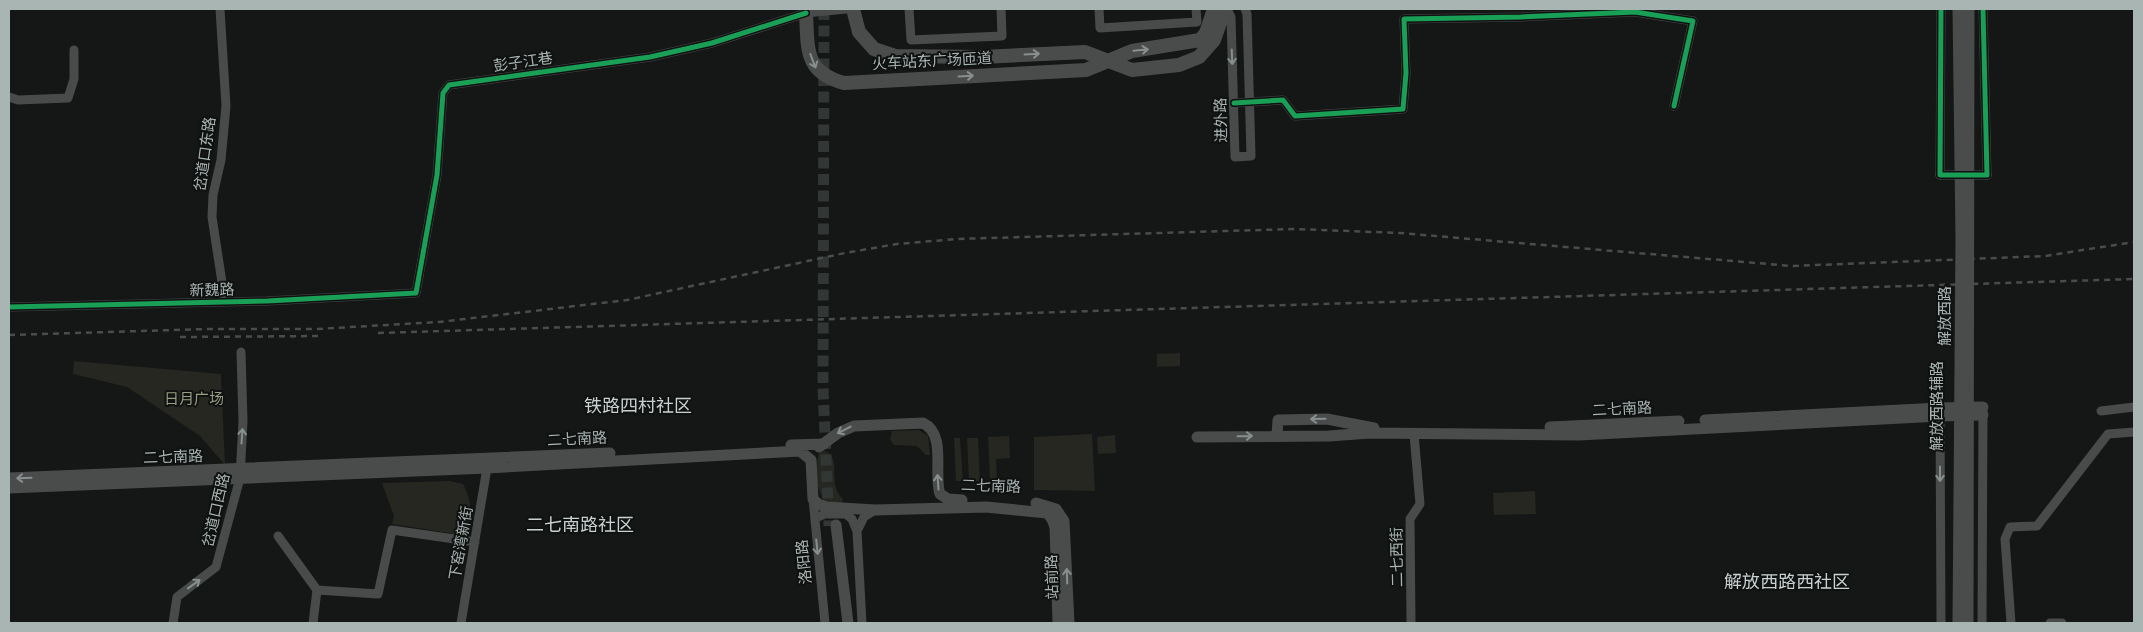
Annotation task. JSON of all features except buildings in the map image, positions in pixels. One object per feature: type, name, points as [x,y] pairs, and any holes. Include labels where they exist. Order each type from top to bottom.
[{"type":"highway","name":"火车站东广场匝道","points":[[849,9],[859,32],[874,50],[894,56],[982,57],[1085,52],[1132,70],[1179,65],[1199,57],[1214,40],[1226,9]]},
{"type":"highway","name":"火车站东广场匝道","points":[[806,11],[807,44],[815,68],[827,78],[844,83],[1086,70],[1132,51],[1200,40],[1206,33],[1214,9]]},
{"type":"main road","name":"解放西路辅路","points":[[1950,623],[1957,9]]},
{"type":"main road","name":"解放西路","points":[[1957,9],[1961,239],[1958,623]]},
{"type":"main road","name":"解放西路","points":[[1968,623],[1969,9]]},
{"type":"main road","points":[[1976,9],[1976,623]]},
{"type":"main road","name":"二七南路","points":[[1277,435],[1278,420],[1328,419],[1366,428],[1573,427],[1983,411]]},
{"type":"main road","name":"二七南路","points":[[1196,437],[1414,434],[1580,435],[1940,412]]},
{"type":"main road","name":"二七南路","points":[[9,488],[240,474],[824,444],[838,433],[854,426],[923,423],[929,426],[935,437],[938,487],[942,496],[952,500],[1003,501],[1046,505],[1062,515],[1060,530]]},
{"type":"main road","points":[[813,498],[812,464],[815,453],[824,444]]},
{"type":"main road","name":"二七南路","points":[[9,478],[487,468],[792,450],[806,454],[812,464]]},
{"type":"main road","name":"二七南路","points":[[813,498],[823,506],[876,510],[986,507],[1025,510],[1049,514],[1060,530]]},
{"type":"main road","name":"洛阳路","points":[[840,623],[832,526],[848,623]]},
{"type":"main road","name":"站前路","points":[[1058,623],[1060,530]]},
{"type":"main road","name":"站前路","points":[[1060,530],[1069,623]]},
{"type":"street","name":"岔道口东路","points":[[220,9],[226,106],[221,160],[213,195],[212,217],[225,302]]},
{"type":"street","points":[[806,11],[849,9]]},
{"type":"street","points":[[909,9],[911,40],[1002,36],[1001,9]]},
{"type":"street","points":[[1098,9],[1100,28],[1197,22],[1196,9]]},
{"type":"street","name":"进外路","points":[[1226,9],[1231,17],[1235,157],[1251,156],[1248,14],[1245,9]]},
{"type":"street","points":[[1941,9],[1940,174],[1987,174],[1983,9]]},
{"type":"street","name":"彭子江巷","points":[[416,292],[437,175],[443,93],[450,85],[650,57],[712,43],[806,11]]},
{"type":"street","points":[[1234,103],[1284,100],[1295,116],[1403,109],[1406,73],[1404,19],[1436,14],[1636,12],[1693,21],[1674,106]]},
{"type":"street","points":[[9,97],[18,100],[68,98],[74,79],[74,50]]},
{"type":"street","name":"新魏路","points":[[9,307],[225,302],[416,292]]},
{"type":"street","name":"岔道口西路","points":[[173,623],[177,596],[216,567],[240,474],[243,420],[241,352]]},
{"type":"street","points":[[2101,411],[2134,408]]},
{"type":"street","points":[[1982,623],[1983,411]]},
{"type":"street","name":"解放西路辅路","points":[[1940,412],[1941,623]]},
{"type":"street","points":[[2012,623],[2005,539],[2010,527],[2037,526],[2108,434],[2134,432]]},
{"type":"street","name":"二七西街","points":[[1412,623],[1410,519],[1420,504],[1414,434]]},
{"type":"street","name":"下窑湾新街","points":[[461,623],[487,468]]},
{"type":"street","name":"洛阳路","points":[[813,498],[825,623]]},
{"type":"street","points":[[857,531],[864,517],[876,510]]},
{"type":"street","points":[[815,522],[816,518],[822,514],[846,514],[852,519],[857,531],[862,623]]},
{"type":"street","points":[[317,590],[378,594],[392,530],[475,542]]},
{"type":"street","points":[[278,536],[317,590],[313,623]]},
{"type":"street","points":[[2050,623],[2062,623]]},
{"type":"green space","points":[[1180,353],[1180,366],[1157,367],[1157,354]]},
{"type":"green space","name":"日月广场","points":[[74,361],[221,374],[225,465],[200,436],[127,387],[73,374]]},
{"type":"green space","points":[[919,430],[928,436],[930,455],[926,455],[917,446],[894,445],[890,439],[892,431]]},
{"type":"green space","points":[[1092,434],[1095,491],[1034,490],[1034,437]]},
{"type":"green space","points":[[1115,435],[1116,453],[1098,454],[1097,437]]},
{"type":"green space","points":[[1009,436],[1010,458],[996,459],[997,479],[990,479],[988,437]]},
{"type":"green space","points":[[954,438],[960,438],[963,481],[956,481]]},
{"type":"green space","points":[[967,438],[978,438],[980,481],[969,482]]},
{"type":"green space","points":[[825,451],[833,459],[836,486],[838,493],[843,499],[842,504],[827,505],[820,494],[816,473],[817,460],[819,453]]},
{"type":"green space","points":[[450,481],[463,484],[468,497],[470,516],[468,536],[392,524],[394,516],[382,483]]},
{"type":"green space","points":[[1535,491],[1536,514],[1494,515],[1493,493]]},
{"type":"tunnel","points":[[824,9],[823,388],[829,526]]},
{"type":"railway","points":[[9,335],[208,329],[317,329],[439,322],[627,300],[845,253],[897,244],[956,239],[1294,229],[1400,233],[1792,266],[2045,256],[2134,242]]},
{"type":"railway","points":[[378,333],[2134,279]]},
{"type":"railway","points":[[180,337],[323,336]]},
{"type":"cycle path","points":[[1941,9],[1940,175],[1987,175],[1983,9]]},
{"type":"cycle path","points":[[1234,103],[1283,100],[1295,116],[1403,109],[1406,73],[1404,19],[1521,17],[1635,12],[1693,21],[1674,106]]},
{"type":"cycle path","points":[[9,307],[267,301],[416,293],[437,175],[443,93],[449,85],[650,57],[712,43],[806,13]]},
{"type":"district","name":"铁路四村社区","points":[[638,406]]},
{"type":"district","name":"二七南路社区","points":[[580,525]]},
{"type":"district","name":"解放西路西社区","points":[[1787,582]]}]
